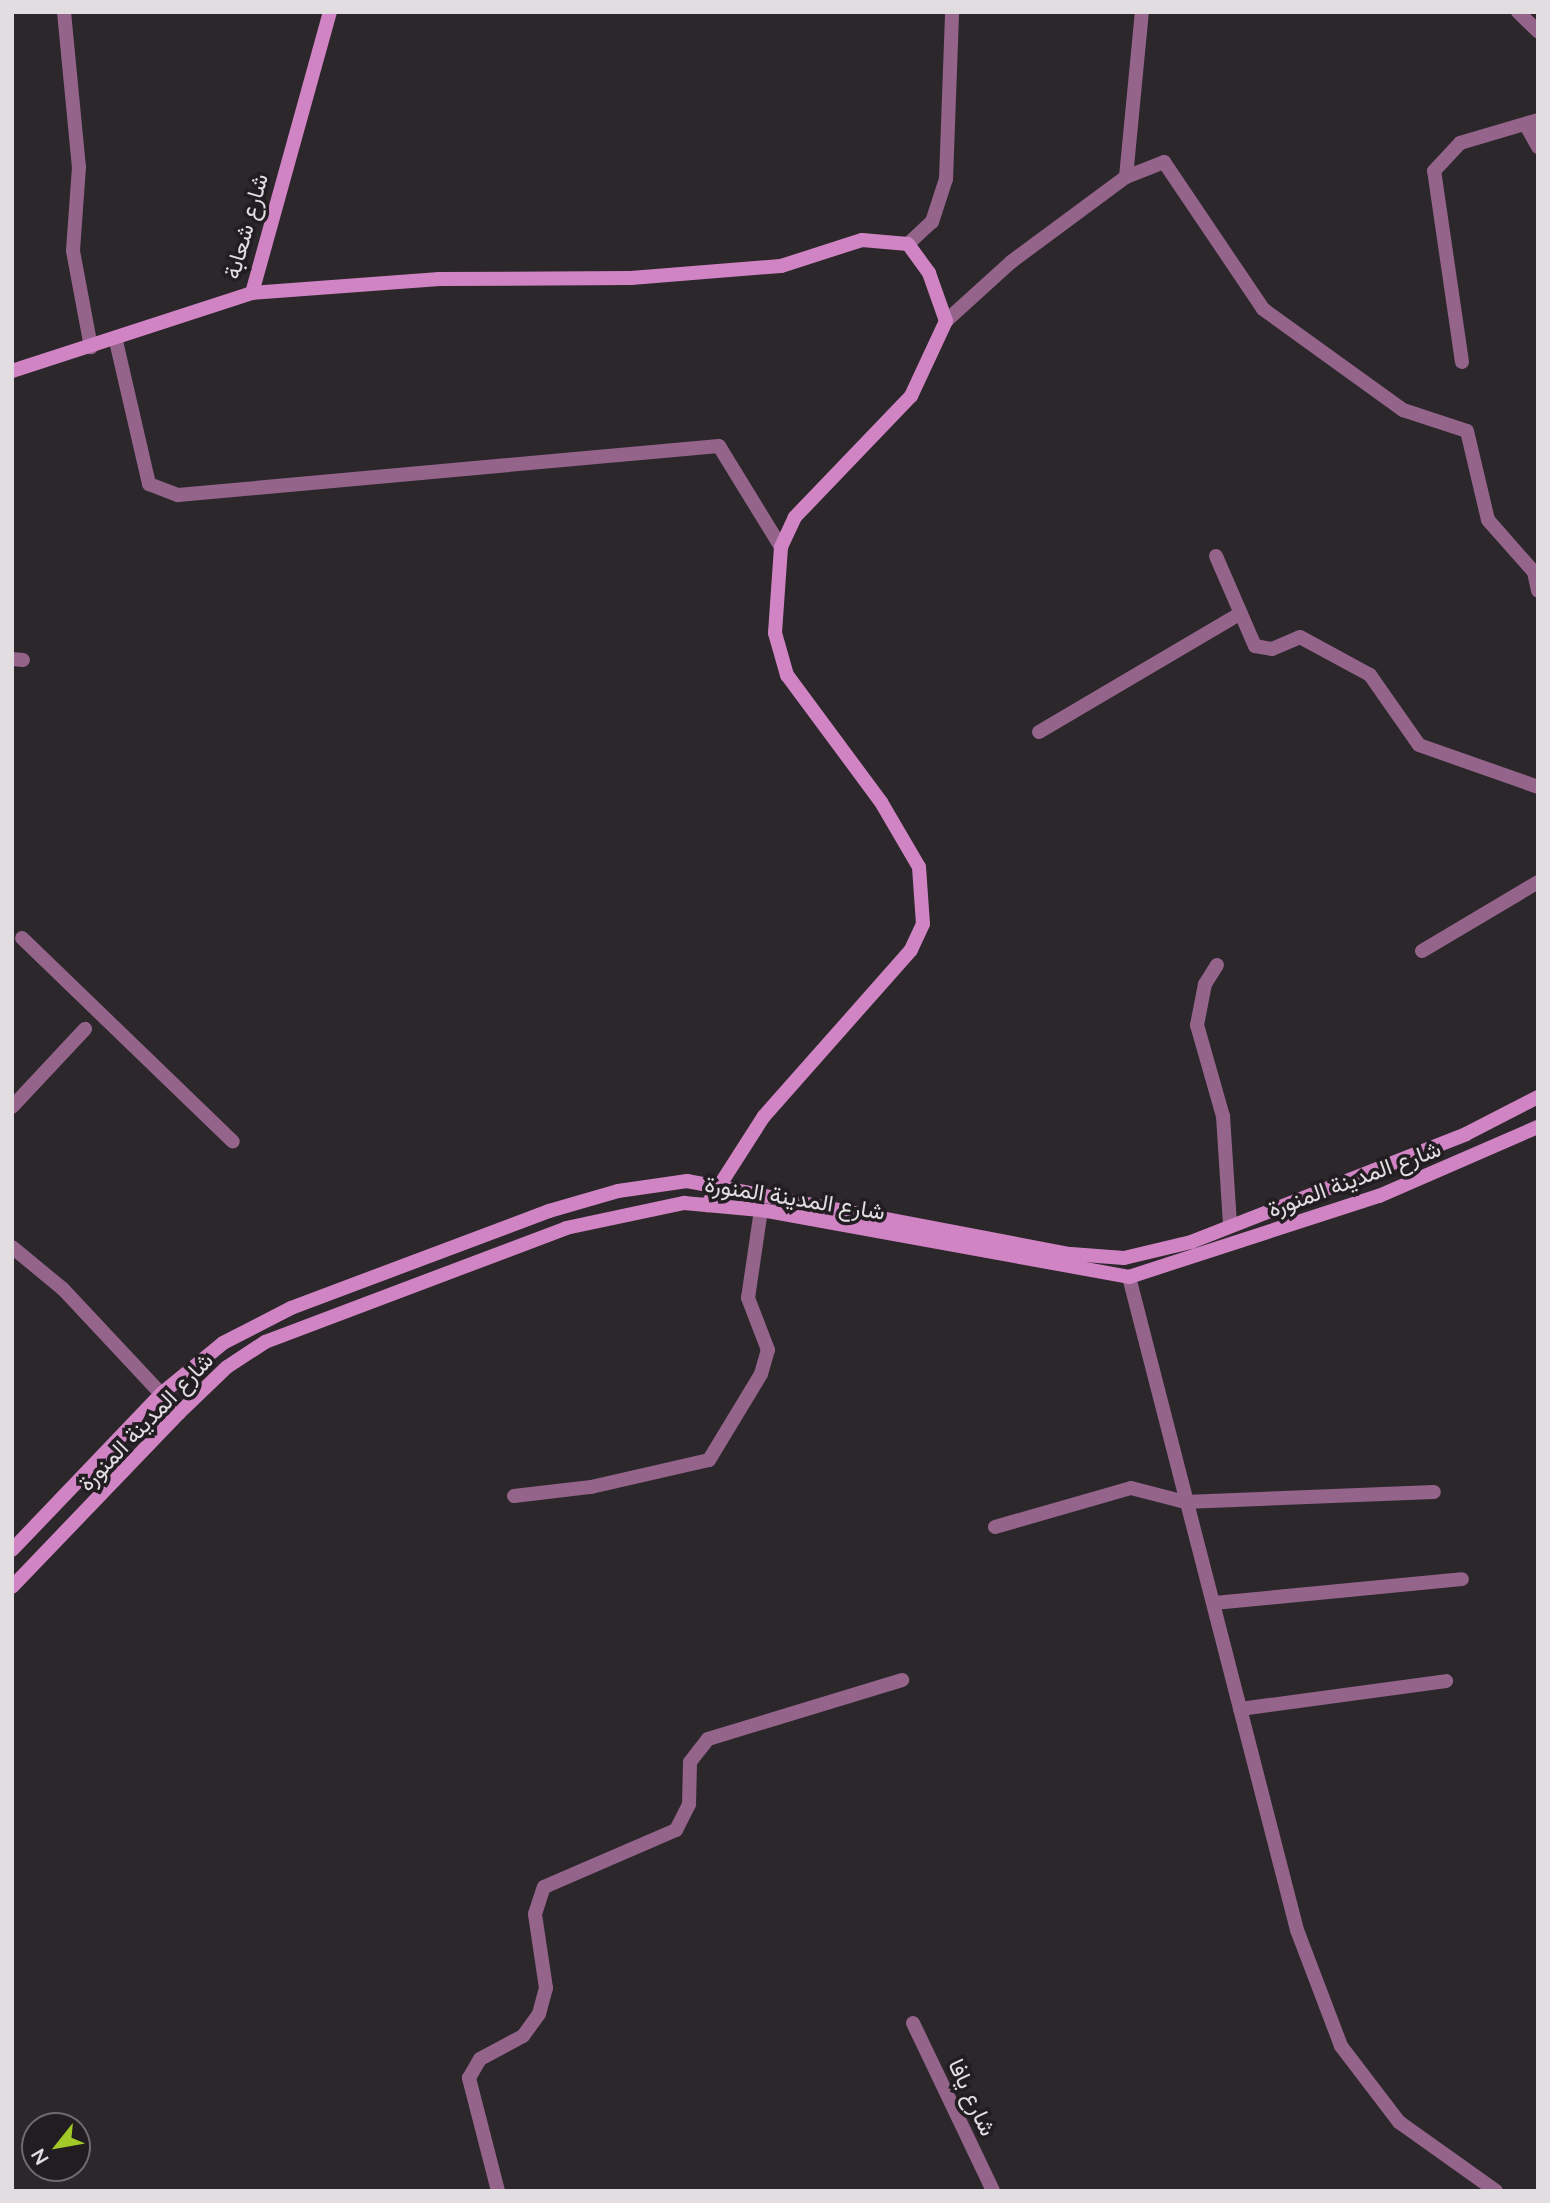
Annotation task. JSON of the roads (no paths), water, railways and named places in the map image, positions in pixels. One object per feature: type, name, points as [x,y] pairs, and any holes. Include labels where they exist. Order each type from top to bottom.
[{"type":"street","points":[[64,12],[79,167],[73,251],[91,347]]},
{"type":"street","name":"شارع شعابة","points":[[12,371],[116,341],[252,293],[330,12]]},
{"type":"street","points":[[252,293],[439,279],[631,278],[781,266],[862,240],[908,244],[932,222],[946,179],[951,12]]},
{"type":"street","points":[[1126,177],[1142,12]]},
{"type":"street","points":[[1518,12],[1538,31]]},
{"type":"street","points":[[1462,362],[1434,171],[1460,143],[1532,123],[1538,147]]},
{"type":"street","points":[[707,1205],[764,1116],[911,950],[923,924],[919,867],[881,802],[787,675],[775,633],[781,547],[795,517],[911,396],[946,321],[1011,262],[1126,177],[1164,162],[1263,309],[1403,410],[1467,431],[1488,520],[1534,572],[1538,591]]},
{"type":"street","points":[[908,244],[929,273],[946,321]]},
{"type":"street","points":[[116,341],[149,484],[178,495],[719,446],[781,547]]},
{"type":"street","points":[[1216,556],[1255,646],[1272,649],[1300,637],[1370,675],[1419,745],[1538,787]]},
{"type":"street","points":[[1038,732],[1241,613]]},
{"type":"street","points":[[1422,951],[1538,882]]},
{"type":"street","points":[[22,938],[233,1142]]},
{"type":"street","points":[[1217,965],[1205,984],[1197,1025],[1223,1116],[1230,1224]]},
{"type":"street","points":[[12,1107],[85,1029]]},
{"type":"street","name":"شارع المدينة المنورة","points":[[12,1550],[161,1394],[223,1343],[291,1308],[549,1211],[618,1191],[687,1181],[1084,1255],[1124,1258],[1191,1242],[1230,1224],[1465,1134],[1538,1097]]},
{"type":"street","name":"شارع المدينة المنورة","points":[[12,1587],[179,1413],[228,1367],[317,1321],[566,1228],[631,1209],[707,1205],[761,1210],[1129,1277],[1379,1196],[1538,1127]]},
{"type":"street","points":[[514,1496],[591,1487],[709,1460],[761,1374],[768,1350],[748,1298],[761,1210]]},
{"type":"street","points":[[12,1247],[63,1289],[179,1413]]},
{"type":"street","points":[[1129,1277],[1297,1930],[1341,2046],[1399,2122],[1496,2191]]},
{"type":"street","points":[[995,1527],[1131,1488],[1185,1502],[1434,1492]]},
{"type":"street","points":[[1214,1603],[1462,1578]]},
{"type":"street","points":[[498,2191],[469,2078],[480,2059],[523,2036],[540,2014],[546,1988],[535,1914],[544,1887],[676,1830],[690,1804],[690,1762],[708,1739],[902,1680]]},
{"type":"street","points":[[1240,1709],[1446,1681]]},
{"type":"street","name":"شارع يافا","points":[[913,2022],[993,2191]]}]
